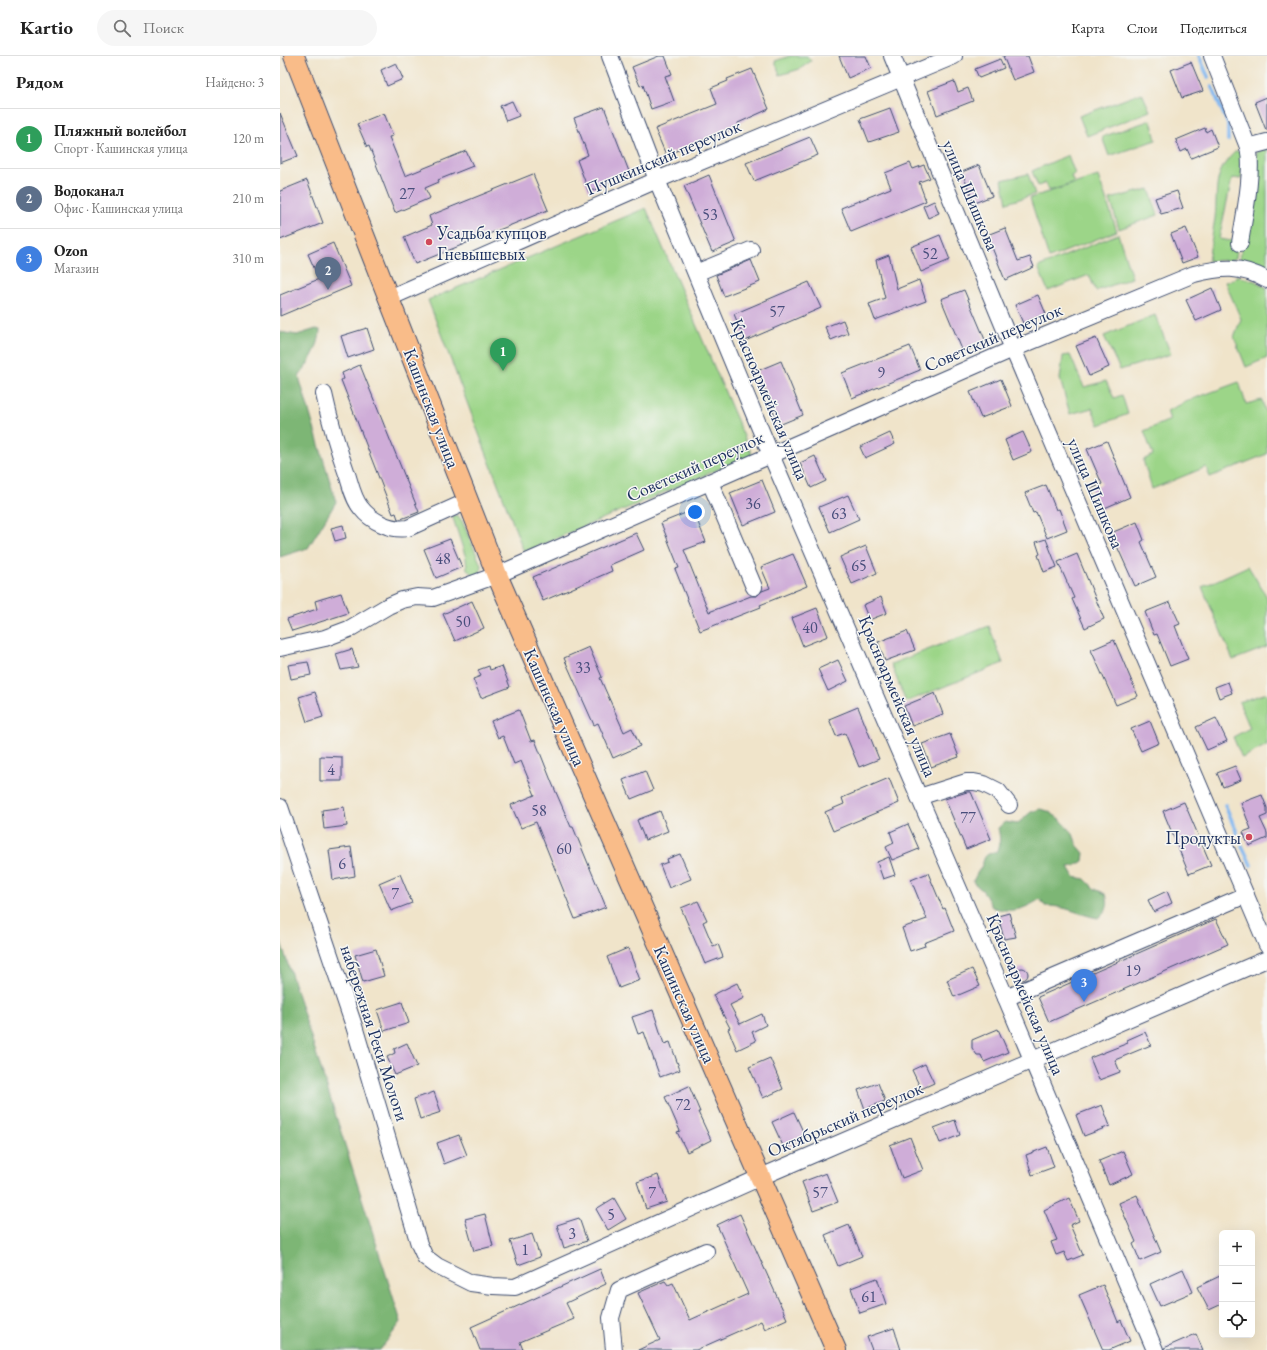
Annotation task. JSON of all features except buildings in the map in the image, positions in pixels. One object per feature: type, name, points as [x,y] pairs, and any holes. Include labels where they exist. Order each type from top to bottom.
[{"type":"main road","name":"Кашинская улица","points":[[294,56],[497,575],[836,1350]]},
{"type":"street","name":"Красноармейская улица","points":[[610,56],[657,180],[772,455],[1156,1350]]},
{"type":"street","name":"улица Шишкова","points":[[892,56],[1013,349],[1267,945]]},
{"type":"street","name":"Пушкинский переулок","points":[[389,298],[657,180],[954,56]]},
{"type":"street","points":[[1212,56],[1250,154],[1249,180],[1240,243]]},
{"type":"street","points":[[1248,147],[1267,142]]},
{"type":"street","points":[[696,273],[751,250]]},
{"type":"street","name":"Советский переулок","points":[[280,648],[325,638],[349,629],[388,606],[402,600],[417,597],[433,598],[497,575],[1013,349],[1194,274],[1216,269],[1236,269],[1254,273],[1267,280]]},
{"type":"street","points":[[324,394],[332,431],[354,496],[360,508],[368,515],[386,526],[401,529],[408,528],[468,501]]},
{"type":"street","points":[[710,482],[754,587]]},
{"type":"street","points":[[919,796],[966,782],[974,782],[984,784],[998,792],[1009,806]]},
{"type":"street","name":"набережная Реки Мологи","points":[[280,807],[354,1026],[419,1244],[425,1257],[437,1266]]},
{"type":"street","points":[[1006,998],[1246,894]]},
{"type":"street","name":"Октябрьский переулок","points":[[437,1266],[472,1283],[493,1286],[516,1286],[761,1177],[1267,959]]},
{"type":"street","points":[[614,1350],[611,1318],[619,1290],[706,1251]]},
{"type":"green space","points":[[790,56],[807,56],[811,61],[800,69],[780,75],[775,61]]},
{"type":"green space","points":[[1142,93],[1150,111],[1087,136],[1079,116]]},
{"type":"green space","points":[[1151,120],[1156,140],[1109,156],[1102,137]]},
{"type":"green space","points":[[1267,148],[1267,273],[1251,264],[1241,261],[1240,258],[1257,152]]},
{"type":"green space","points":[[1236,151],[1243,154],[1241,179],[1232,178],[1219,239],[1238,242],[1236,258],[1232,260],[1208,261],[1220,174],[1228,159]]},
{"type":"green space","points":[[1068,155],[1075,174],[1071,176],[1074,183],[1049,191],[1046,183],[1038,186],[1032,171]]},
{"type":"green space","points":[[1028,174],[1035,194],[1007,203],[1002,180]]},
{"type":"green space","points":[[1098,176],[1117,231],[1049,258],[1030,198]]},
{"type":"green space","points":[[1149,189],[1158,215],[1119,229],[1110,199]]},
{"type":"green space","points":[[646,208],[752,455],[524,552],[428,300]]},
{"type":"green space","points":[[1118,234],[1132,278],[1096,291],[1089,275],[1048,291],[1038,267]]},
{"type":"green space","points":[[1237,276],[1255,281],[1267,288],[1267,358],[1246,367],[1234,337],[1241,319],[1225,282],[1235,279]]},
{"type":"green space","points":[[1155,315],[1171,354],[1120,370],[1104,336]]},
{"type":"green space","points":[[316,329],[320,330],[316,349],[299,377],[336,502],[308,548],[280,557],[280,332],[297,335]]},
{"type":"green space","points":[[1070,355],[1084,387],[1106,381],[1114,398],[1122,395],[1128,414],[1099,425],[1092,408],[1070,414],[1060,379],[1063,356]]},
{"type":"green space","points":[[1239,382],[1246,404],[1262,400],[1267,416],[1267,454],[1210,477],[1206,467],[1152,489],[1143,460],[1153,455],[1144,431],[1170,420],[1167,411],[1190,400]]},
{"type":"green space","points":[[452,515],[458,516],[462,521],[481,565],[478,575],[473,575],[467,569],[466,558]]},
{"type":"green space","points":[[1248,566],[1267,597],[1267,647],[1233,660],[1202,587]]},
{"type":"green space","points":[[989,626],[1003,663],[906,702],[891,664]]},
{"type":"green space","points":[[1267,693],[1267,745],[1242,758],[1233,737],[1250,728],[1239,702]]},
{"type":"green space","points":[[1040,809],[1048,811],[1061,820],[1073,834],[1077,845],[1084,853],[1083,861],[1075,866],[1068,867],[1074,877],[1085,879],[1095,889],[1106,894],[1107,907],[1098,918],[1059,907],[1045,906],[1040,899],[1023,908],[1012,910],[992,907],[983,891],[973,882],[986,855],[996,852],[998,849],[1000,840],[998,828],[1005,822],[1017,824],[1031,812]]},
{"type":"green space","points":[[280,939],[401,1322],[380,1350],[280,1350]]},
{"type":"waterway","points":[[1199,56],[1208,77]]},
{"type":"waterway","points":[[1212,87],[1228,124],[1228,140]]},
{"type":"waterway","points":[[1225,805],[1237,833]]},
{"type":"waterway","points":[[1242,846],[1251,865]]},
{"type":"place","name":"Усадьба купцов Гневышевых","points":[[429,242]]},
{"type":"place","name":"Водоканал","points":[[328,290]]},
{"type":"place","name":"Пляжный волейбол","points":[[503,371]]},
{"type":"place","name":"Продукты","points":[[1249,837]]},
{"type":"place","name":"Ozon","points":[[1084,1002]]}]
